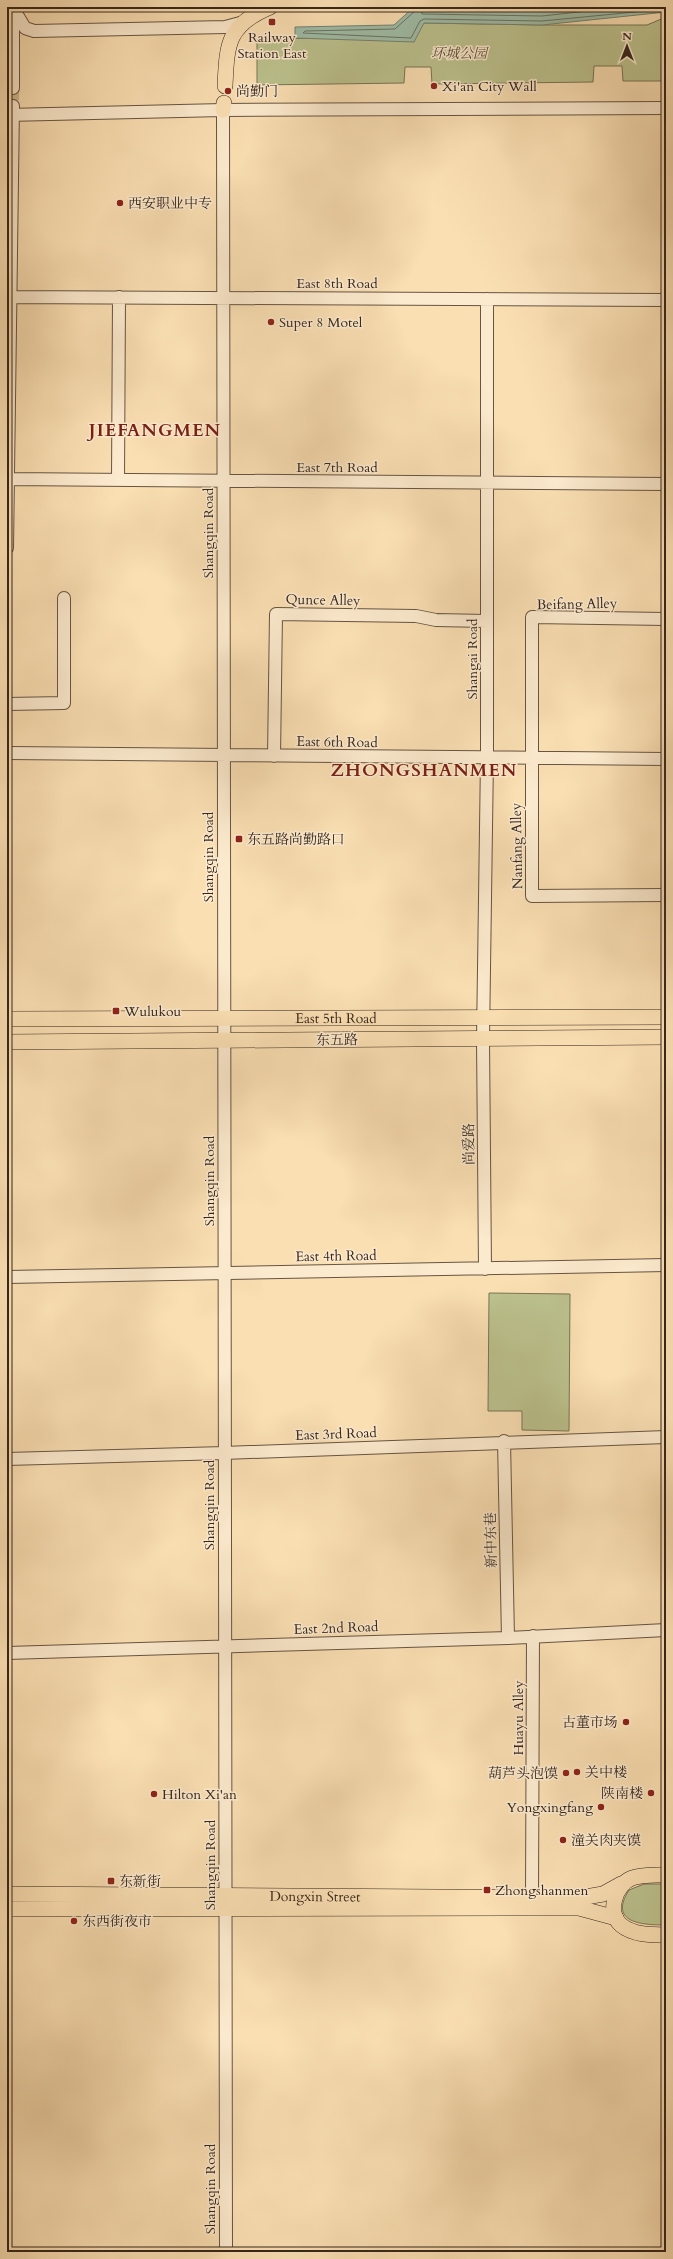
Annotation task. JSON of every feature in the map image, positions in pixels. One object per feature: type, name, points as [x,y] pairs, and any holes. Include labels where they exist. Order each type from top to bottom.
[{"type":"main road","points":[[225,86],[228,43],[244,22],[270,7]]},
{"type":"main road","name":"East 5th Road","points":[[7,1019],[666,1017]]},
{"type":"main road","name":"东五路","points":[[7,1042],[224,1042],[666,1037]]},
{"type":"main road","name":"Dongxin Street","points":[[7,1909],[225,1901],[590,1897],[603,1894],[631,1878],[642,1875],[666,1875]]},
{"type":"main road","points":[[621,1884],[615,1898],[614,1909],[616,1918],[621,1924],[630,1930],[646,1935],[666,1935]]},
{"type":"main road","name":"Dongxin Street","points":[[7,1894],[225,1901],[579,1908],[616,1918]]},
{"type":"street","points":[[13,8],[25,28],[34,31],[225,27],[244,22]]},
{"type":"street","points":[[13,8],[13,88]]},
{"type":"street","points":[[7,548],[11,112],[224,107],[666,108]]},
{"type":"street","name":"Shangqin Road","points":[[224,107],[222,298],[226,2252]]},
{"type":"street","name":"East 8th Road","points":[[9,297],[666,300]]},
{"type":"street","points":[[118,480],[119,297]]},
{"type":"street","name":"Shangai Road","points":[[483,1018],[487,758],[487,299]]},
{"type":"street","name":"East 7th Road","points":[[7,480],[666,484]]},
{"type":"street","points":[[7,704],[64,703],[64,598]]},
{"type":"street","name":"Qunce Alley","points":[[274,756],[276,614],[416,616],[436,620],[487,621]]},
{"type":"street","name":"Beifang Alley","points":[[531,758],[532,617],[666,618]]},
{"type":"street","name":"East 6th Road","points":[[7,753],[666,759]]},
{"type":"street","name":"Nanfang Alley","points":[[531,758],[532,896],[666,895]]},
{"type":"street","name":"尚爱路","points":[[483,1018],[485,1269]]},
{"type":"street","name":"East 4th Road","points":[[7,1277],[666,1265]]},
{"type":"street","name":"East 3rd Road","points":[[7,1459],[224,1454],[504,1441],[666,1437]]},
{"type":"street","name":"新中东巷","points":[[504,1441],[508,1638]]},
{"type":"street","name":"East 2nd Road","points":[[7,1653],[508,1638],[666,1630]]},
{"type":"street","name":"Huayu Alley","points":[[532,1897],[533,1636]]},
{"type":"green space","name":"环城公园","points":[[666,17],[666,81],[623,81],[622,66],[594,66],[593,82],[432,84],[431,67],[405,67],[404,83],[257,85],[257,39],[325,38],[424,23],[647,25]]},
{"type":"green space","points":[[489,1293],[570,1294],[569,1431],[522,1430],[522,1411],[488,1411]]},
{"type":"green space","points":[[644,1884],[666,1884],[666,1925],[638,1923],[625,1916],[623,1909],[624,1901],[629,1890]]},
{"type":"water","points":[[414,7],[666,7],[666,12],[542,25],[424,23],[414,42],[295,38],[295,27],[394,25]]},
{"type":"tunnel","points":[[13,88],[13,106]]},
{"type":"place","name":"Railway Station East","points":[[272,22]]},
{"type":"place","name":"Xi'an City Wall","points":[[434,86]]},
{"type":"place","name":"尚勤门","points":[[228,91]]},
{"type":"place","name":"西安职业中专","points":[[120,203]]},
{"type":"place","name":"Super 8 Motel","points":[[271,322]]},
{"type":"place","name":"东五路尚勤路口","points":[[239,839]]},
{"type":"place","name":"Wulukou","points":[[116,1011]]},
{"type":"place","name":"古董市场","points":[[626,1722]]},
{"type":"place","name":"关中楼","points":[[577,1772]]},
{"type":"place","name":"葫芦头泡馍","points":[[566,1773]]},
{"type":"place","name":"陕南楼","points":[[651,1793]]},
{"type":"place","name":"Hilton Xi'an","points":[[154,1794]]},
{"type":"place","name":"Yongxingfang","points":[[601,1807]]},
{"type":"place","name":"潼关肉夹馍","points":[[563,1840]]},
{"type":"place","name":"东新街","points":[[111,1881]]},
{"type":"place","name":"Zhongshanmen","points":[[487,1890]]},
{"type":"place","name":"东西街夜市","points":[[74,1921]]},
{"type":"district","name":"JIEFANGMEN","points":[[155,430]]},
{"type":"district","name":"ZHONGSHANMEN","points":[[424,770]]}]
